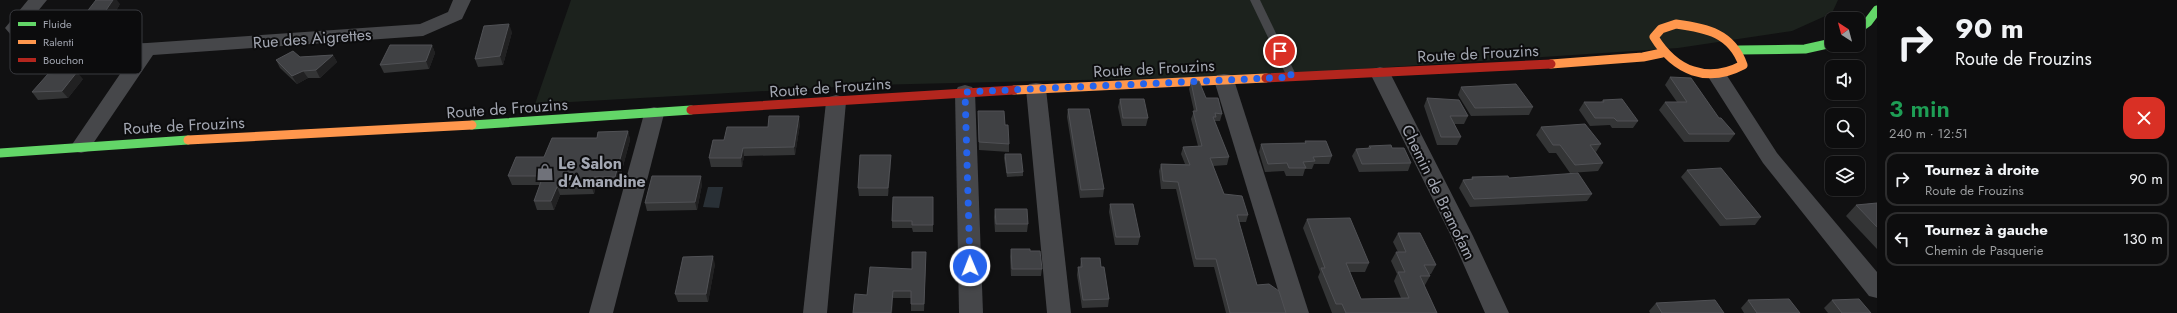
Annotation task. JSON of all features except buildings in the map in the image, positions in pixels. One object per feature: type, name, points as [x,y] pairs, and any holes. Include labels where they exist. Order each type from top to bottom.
[{"type":"main road","points":[[1865,24],[1877,10]]},
{"type":"main road","points":[[1676,24],[1704,28],[1718,34],[1739,50],[1743,57],[1743,65],[1738,70],[1729,74],[1717,74],[1687,68],[1662,53],[1656,45],[1654,37],[1657,30],[1665,26],[1676,24]]},
{"type":"main road","points":[[1739,50],[1806,50],[1825,45]]},
{"type":"main road","name":"Route de Frouzins","points":[[0,153],[81,146],[654,114],[965,92],[1548,64],[1643,57],[1662,53]]},
{"type":"street","name":"Rue des Aigrettes","points":[[29,10],[38,0]]},
{"type":"street","name":"Rue des Aigrettes","points":[[142,49],[423,30],[456,15],[462,0]]},
{"type":"street","points":[[142,56],[147,49]]},
{"type":"street","name":"Chemin de Bramofam","points":[[1380,73],[1462,236],[1497,313]]},
{"type":"street","points":[[81,146],[130,74]]},
{"type":"street","points":[[1717,74],[1770,158],[1877,289]]},
{"type":"street","points":[[1224,80],[1297,313]]},
{"type":"street","points":[[1036,89],[1059,313]]},
{"type":"street","points":[[965,92],[971,313]]},
{"type":"street","points":[[815,313],[836,102]]},
{"type":"street","points":[[601,313],[654,114]]},
{"type":"lane","points":[[1255,0],[1292,77]]},
{"type":"shaded area","points":[[571,0],[1838,0],[1832,12],[1825,12],[1825,16],[1792,31],[1678,48],[1253,76],[870,85],[535,104]]},
{"type":"shaded area","points":[[708,187],[723,187],[719,208],[703,207]]},
{"type":"traffic: fast","points":[[1865,24],[1877,10]]},
{"type":"traffic: fast","points":[[1739,50],[1805,49],[1825,45]]},
{"type":"traffic: fast","points":[[472,125],[691,110]]},
{"type":"traffic: fast","points":[[0,153],[188,140]]},
{"type":"traffic: slow","points":[[1676,24],[1708,30],[1727,39],[1740,54],[1743,65],[1731,71],[1719,74],[1706,74],[1693,71],[1681,65],[1670,58],[1654,37],[1661,29],[1676,24]]},
{"type":"traffic: slow","points":[[1551,64],[1643,57],[1662,53]]},
{"type":"traffic: slow","points":[[1014,90],[1266,78]]},
{"type":"traffic: slow","points":[[188,140],[472,125]]},
{"type":"traffic: jam","points":[[1266,78],[1551,64]]},
{"type":"traffic: jam","points":[[691,110],[1014,90]]},
{"type":"place","name":"Le Salon d'Amandine","points":[[545,172]]},
{"type":"route","points":[[970,266],[965,92],[1292,77],[1280,51]]}]
